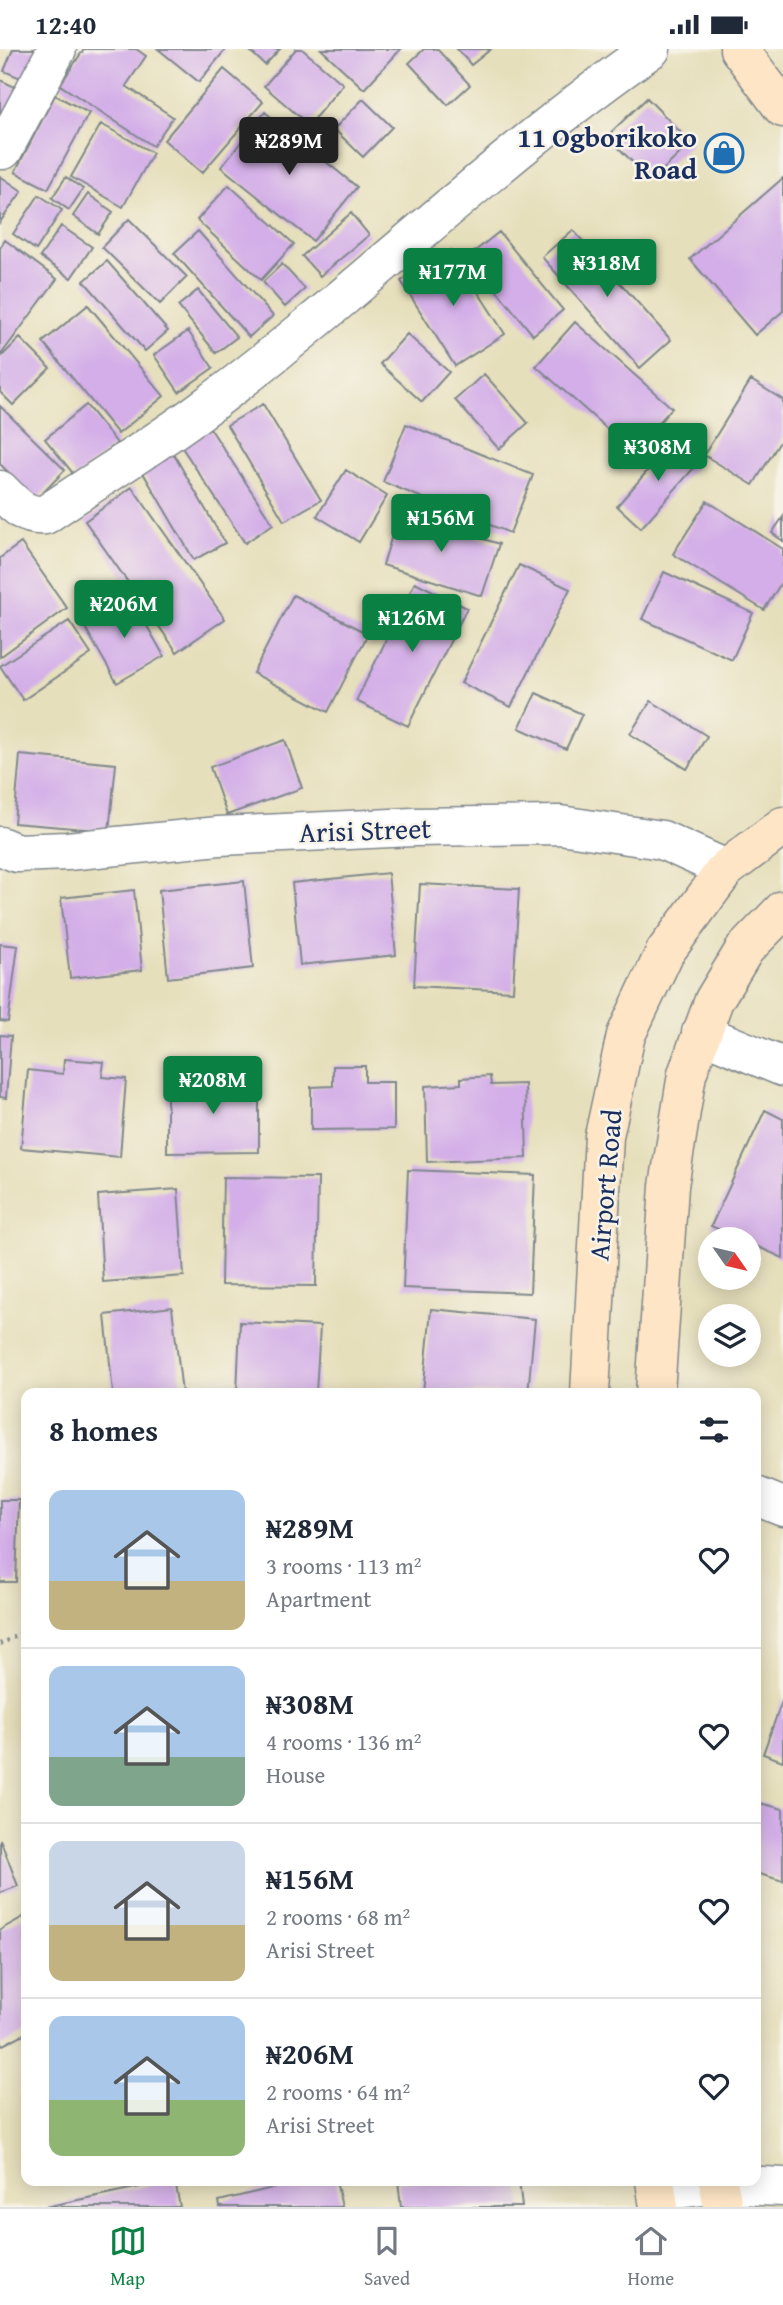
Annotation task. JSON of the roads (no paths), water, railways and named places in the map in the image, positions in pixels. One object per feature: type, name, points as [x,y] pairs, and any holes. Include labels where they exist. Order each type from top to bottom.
[{"type":"main road","points":[[739,49],[783,108]]},
{"type":"main road","name":"Airport Road","points":[[590,1388],[604,1136],[626,1035],[665,952],[726,869],[783,826]]},
{"type":"main road","points":[[655,1388],[669,1186],[687,1074],[714,1000],[745,949],[783,910]]},
{"type":"street","points":[[3,150],[57,49]]},
{"type":"street","points":[[0,490],[19,509],[33,516],[45,515],[181,423],[368,276],[580,99],[651,49]]},
{"type":"street","name":"Arisi Street","points":[[0,846],[17,853],[67,851],[219,836],[413,827],[560,825],[662,840],[726,869]]},
{"type":"street","points":[[701,1033],[783,1067]]},
{"type":"street","points":[[761,1498],[783,1507]]},
{"type":"street","points":[[657,2193],[783,2187]]},
{"type":"place","name":"11 Ogborikoko Road","points":[[724,153]]}]
